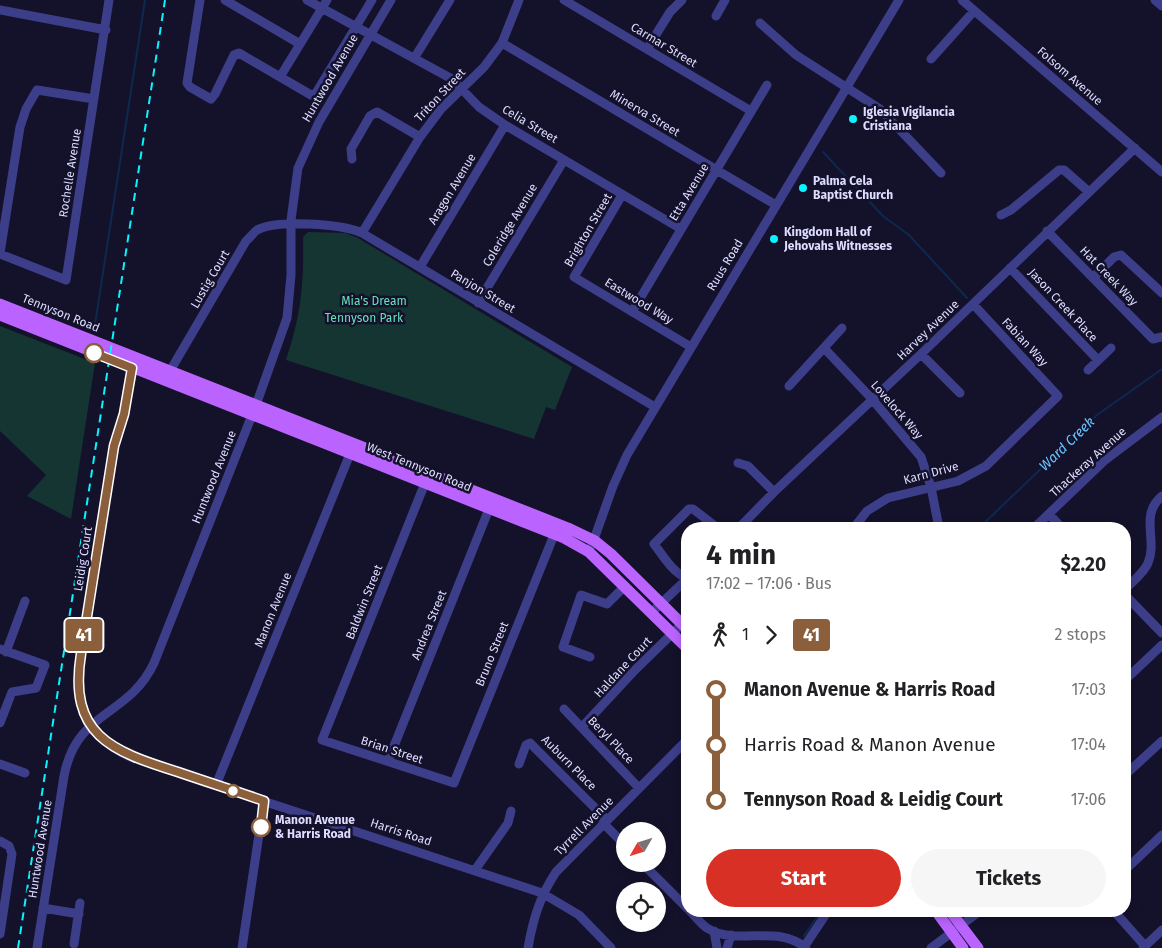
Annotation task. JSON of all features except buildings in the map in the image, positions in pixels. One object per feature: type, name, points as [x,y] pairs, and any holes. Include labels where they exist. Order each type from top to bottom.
[{"type":"main road","name":"Tennyson Road","points":[[0,304],[110,353]]},
{"type":"main road","name":"Tennyson Road","points":[[0,315],[110,353]]},
{"type":"main road","name":"West Tennyson Road","points":[[110,353],[170,371],[254,410]]},
{"type":"main road","name":"West Tennyson Road","points":[[110,353],[132,368],[254,410],[491,504],[595,541],[619,561],[681,623]]},
{"type":"main road","name":"West Tennyson Road","points":[[491,504],[589,552],[681,642]]},
{"type":"main road","points":[[943,917],[978,948]]},
{"type":"main road","points":[[952,917],[963,948]]},
{"type":"street","name":"Rochelle Avenue","points":[[0,254],[66,280],[106,30],[109,0]]},
{"type":"street","points":[[200,0],[187,84],[211,99],[234,55],[239,53],[311,95],[316,93],[372,0]]},
{"type":"street","points":[[225,0],[300,44]]},
{"type":"street","name":"Celia Street","points":[[307,0],[452,78],[479,107],[505,125],[681,229]]},
{"type":"street","points":[[280,77],[327,0]]},
{"type":"street","name":"Huntwood Avenue","points":[[37,948],[66,764],[78,738],[90,724],[132,696],[148,674],[254,410],[286,318],[291,275],[290,225],[293,188],[298,168],[311,135],[391,0]]},
{"type":"street","points":[[415,57],[450,0]]},
{"type":"street","name":"Triton Street","points":[[362,233],[420,136],[441,109],[484,67],[502,43],[519,0]]},
{"type":"street","name":"Carmar Street","points":[[564,0],[752,111]]},
{"type":"street","points":[[647,49],[670,12],[682,0]]},
{"type":"street","name":"Ruus Road","points":[[589,552],[595,541],[613,486],[628,455],[899,0]]},
{"type":"street","name":"Folsom Avenue","points":[[962,0],[1162,172]]},
{"type":"street","points":[[1154,0],[1162,6]]},
{"type":"street","points":[[716,16],[724,1]]},
{"type":"street","points":[[0,10],[106,30]]},
{"type":"street","points":[[931,59],[974,11]]},
{"type":"street","points":[[760,23],[796,55],[880,109],[941,173]]},
{"type":"street","name":"Minerva Street","points":[[502,43],[776,205]]},
{"type":"street","name":"Etta Avenue","points":[[632,312],[767,85]]},
{"type":"street","points":[[0,254],[20,127],[26,109],[36,90],[94,99]]},
{"type":"street","points":[[352,159],[351,149],[370,116],[377,112],[420,136]]},
{"type":"street","name":"Aragon Avenue","points":[[420,267],[505,125]]},
{"type":"street","name":"Harvey Avenue","points":[[745,522],[1135,148]]},
{"type":"street","name":"Coleridge Avenue","points":[[478,303],[564,160]]},
{"type":"street","points":[[1001,215],[1011,210],[1059,170],[1064,170],[1089,192]]},
{"type":"street","name":"Brighton Street","points":[[574,277],[622,195]]},
{"type":"street","name":"Lustig Court","points":[[170,371],[246,241],[258,230],[276,225],[290,225]]},
{"type":"street","name":"Panjon Street","points":[[290,225],[342,226],[362,233],[655,407]]},
{"type":"street","name":"Hat Creek Way","points":[[1047,231],[1093,278],[1157,338]]},
{"type":"street","points":[[1093,278],[1114,257],[1120,255],[1162,294]]},
{"type":"street","name":"Jason Creek Place","points":[[1010,268],[1098,360]]},
{"type":"street","name":"Eastwood Way","points":[[574,277],[691,347]]},
{"type":"street","name":"Fabian Way","points":[[973,304],[1058,396]]},
{"type":"street","points":[[788,386],[842,328]]},
{"type":"street","name":"Lovelock Way","points":[[824,348],[872,399],[921,457],[931,487],[938,522]]},
{"type":"street","name":"Jason Creek Place","points":[[1088,370],[1112,348]]},
{"type":"street","points":[[921,354],[960,393]]},
{"type":"street","name":"Leidig Court","points":[[90,724],[78,692],[79,667],[114,446],[124,414],[132,368]]},
{"type":"street","name":"Karn Drive","points":[[858,522],[867,511],[888,498],[958,481],[986,466],[1058,396]]},
{"type":"street","name":"Thackeray Avenue","points":[[1040,522],[1104,461],[1162,417]]},
{"type":"street","name":"Manon Avenue","points":[[216,785],[352,449]]},
{"type":"street","points":[[738,463],[748,466],[774,492]]},
{"type":"street","name":"Baldwin Street","points":[[322,740],[427,478]]},
{"type":"street","points":[[1131,583],[1148,565],[1152,547],[1150,514],[1153,506],[1162,496]]},
{"type":"street","name":"Andrea Street","points":[[388,761],[491,504]]},
{"type":"street","points":[[681,576],[669,565],[654,544],[689,509],[693,509],[710,522]]},
{"type":"street","points":[[1049,514],[1056,522]]},
{"type":"street","name":"Bruno Street","points":[[454,783],[554,535]]},
{"type":"street","points":[[652,612],[681,585]]},
{"type":"street","points":[[590,657],[563,648],[581,594],[607,604],[625,586]]},
{"type":"street","points":[[0,723],[12,692],[36,688],[45,666],[3,650],[25,601]]},
{"type":"street","points":[[1131,601],[1162,634]]},
{"type":"street","name":"Haldane Court","points":[[582,728],[672,633],[681,629]]},
{"type":"street","points":[[1131,674],[1162,645]]},
{"type":"street","name":"Beryl Place","points":[[564,709],[640,788]]},
{"type":"street","name":"Harris Road","points":[[90,724],[104,740],[120,752],[542,893],[579,915],[611,948]]},
{"type":"street","name":"Brian Street","points":[[322,740],[454,783]]},
{"type":"street","points":[[1131,769],[1162,741]]},
{"type":"street","name":"Auburn Place","points":[[519,764],[526,745],[530,743],[605,822]]},
{"type":"street","name":"Tyrrell Avenue","points":[[528,948],[532,920],[542,893],[556,872],[681,746]]},
{"type":"street","points":[[0,764],[25,773]]},
{"type":"street","points":[[242,948],[264,801]]},
{"type":"street","points":[[475,870],[508,823],[511,811]]},
{"type":"street","points":[[605,822],[616,835]]},
{"type":"street","points":[[1131,864],[1162,835]]},
{"type":"street","points":[[0,841],[11,850],[0,934]]},
{"type":"street","points":[[651,872],[681,901]]},
{"type":"street","points":[[74,944],[80,903]]},
{"type":"street","points":[[43,908],[79,914]]},
{"type":"street","points":[[696,917],[707,928],[714,931],[731,935],[784,936],[805,947],[824,917]]},
{"type":"street","points":[[931,948],[972,917]]},
{"type":"street","points":[[1119,917],[1144,947],[1162,930]]},
{"type":"street","points":[[714,931],[717,948]]},
{"type":"street","points":[[726,948],[731,935]]},
{"type":"green space","name":"Tennyson Park","points":[[308,232],[345,233],[358,238],[572,367],[555,410],[546,407],[534,439],[286,360],[295,329],[300,300],[303,270],[303,237]]},
{"type":"green space","points":[[0,326],[95,363],[71,519],[27,496],[46,475],[0,431]]},
{"type":"waterway","points":[[94,331],[145,0]]},
{"type":"waterway","points":[[823,152],[883,216],[909,235],[967,298]]},
{"type":"waterway","name":"Ward Creek","points":[[985,522],[1097,415],[1162,369]]},
{"type":"waterway","name":"Ward Creek","points":[[804,936],[817,917]]},
{"type":"railway","points":[[18,948],[165,0]]},
{"type":"bus line","name":"41","points":[[94,353],[132,368],[124,414],[114,446],[79,667],[78,692],[81,704],[86,717],[96,732],[120,752],[264,801],[261,827]]},
{"type":"place","name":"Iglesia Vigilancia Cristiana","points":[[853,119]]},
{"type":"place","name":"Palma Cela Baptist Church","points":[[803,188]]},
{"type":"place","name":"Kingdom Hall of Jehovahs Witnesses","points":[[774,239]]},
{"type":"place","name":"Manon Avenue & Harris Road","points":[[261,827]]},
{"type":"park label","name":"Mia's Dream","points":[[374,301]]}]
